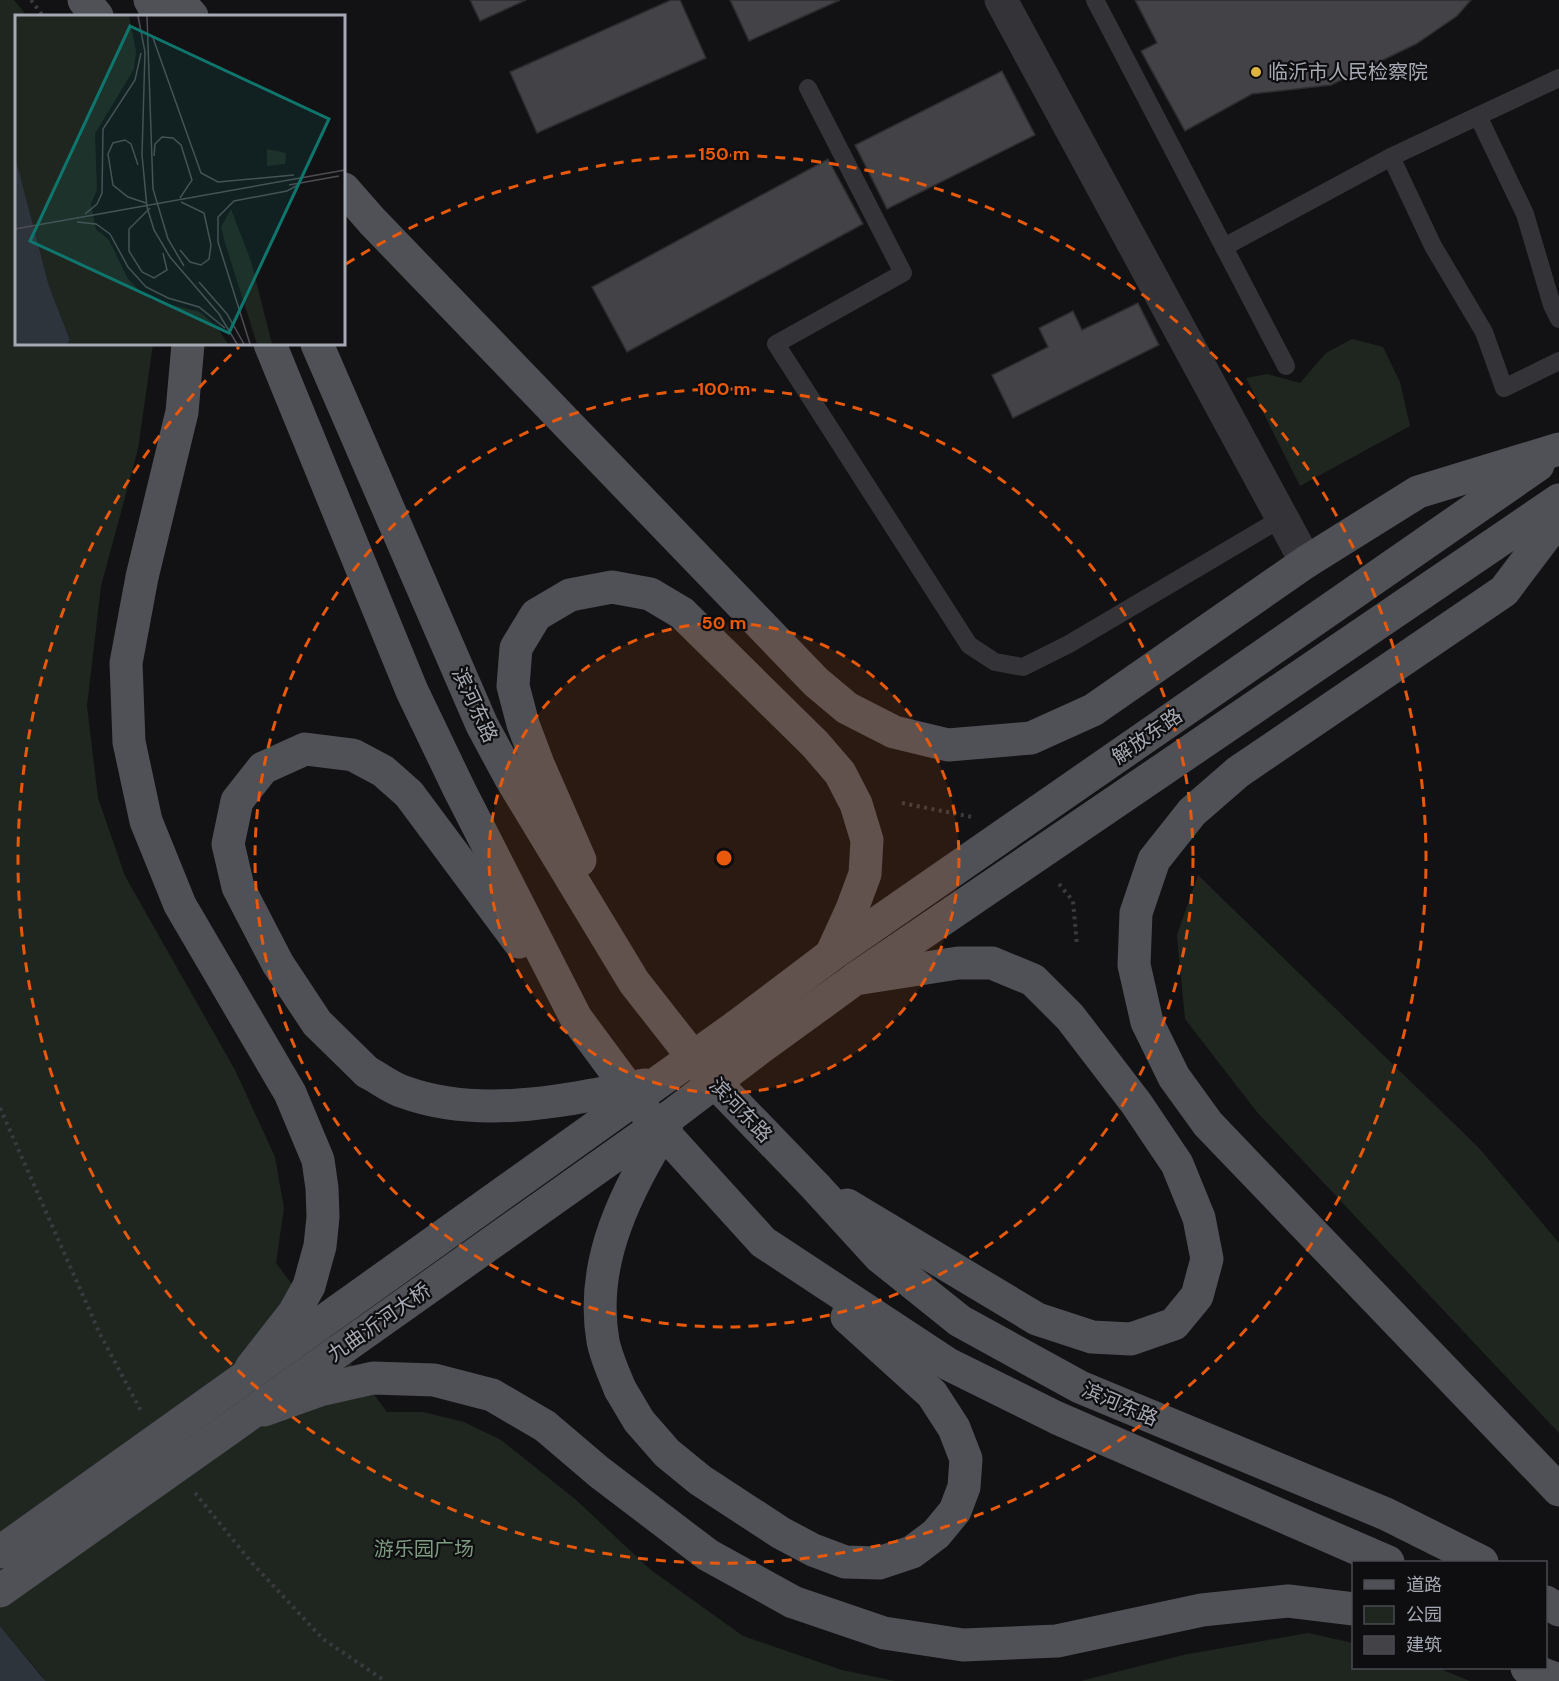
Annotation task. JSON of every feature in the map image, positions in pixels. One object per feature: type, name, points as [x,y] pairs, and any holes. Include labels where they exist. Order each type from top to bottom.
[{"type":"main road","points":[[84,0],[95,15]]},
{"type":"main road","points":[[150,0],[158,15]]},
{"type":"main road","points":[[178,0],[191,15]]},
{"type":"main road","points":[[345,190],[372,221],[816,682],[847,708],[894,732],[948,745],[1031,738],[1093,710],[1306,562],[1418,492],[1559,450]]},
{"type":"main road","points":[[188,345],[182,412],[142,577],[126,663],[129,742],[146,822],[180,905],[290,1093],[318,1160],[322,1188],[323,1217],[320,1246],[309,1286],[294,1313],[239,1383]]},
{"type":"main road","name":"滨河东路","points":[[270,345],[412,691],[460,791],[576,1018],[647,1114],[762,1242],[948,1364],[1058,1418],[1383,1561]]},
{"type":"main road","name":"滨河东路","points":[[317,345],[483,725],[510,777],[634,982],[703,1070],[880,1257],[960,1321],[1080,1388],[1386,1514],[1478,1561]]},
{"type":"main road","name":"解放东路","points":[[746,1038],[831,955],[1559,450]]},
{"type":"main road","name":"解放东路","points":[[746,1038],[855,979],[1559,501]]},
{"type":"main road","points":[[1559,518],[1504,591],[1238,772],[1192,812],[1154,860],[1136,913],[1134,965],[1147,1022],[1174,1077],[1208,1124],[1559,1490]]},
{"type":"main road","points":[[634,982],[538,764],[523,724],[513,687],[516,648],[536,615],[570,595],[612,587],[650,594],[682,613],[815,744],[840,773],[856,804],[867,840],[865,874],[831,955]]},
{"type":"main road","points":[[576,1018],[409,794],[383,771],[353,755],[305,749],[263,768],[237,801],[228,844],[238,887],[278,964],[317,1023],[367,1072],[402,1092],[444,1102],[496,1107],[576,1098],[656,1083]]},
{"type":"main road","points":[[815,1186],[1037,1319],[1092,1337],[1131,1339],[1174,1324],[1197,1296],[1207,1259],[1199,1218],[1177,1164],[1136,1103],[1070,1017],[1033,980],[992,963],[958,963],[855,979]]},
{"type":"main road","name":"九曲沂河大桥","points":[[0,1552],[656,1083],[746,1038]]},
{"type":"main road","name":"九曲沂河大桥","points":[[0,1591],[672,1114],[746,1038]]},
{"type":"main road","points":[[672,1114],[639,1171],[614,1226],[602,1270],[598,1306],[603,1344],[620,1389],[639,1421],[667,1454],[709,1486],[781,1533],[813,1550],[845,1562],[879,1563],[912,1552],[936,1534],[955,1511],[964,1487],[966,1459],[954,1428],[932,1394],[762,1242]]},
{"type":"main road","points":[[245,1417],[320,1390],[372,1378],[434,1380],[492,1395],[545,1426],[599,1472],[708,1555],[793,1602],[884,1633],[963,1645],[1058,1641],[1202,1610],[1288,1601],[1352,1609]]},
{"type":"main road","points":[[1547,1651],[1559,1660]]},
{"type":"main road","points":[[1530,1669],[1559,1680]]},
{"type":"street","points":[[1001,0],[1306,562]]},
{"type":"lane","points":[[1095,0],[1286,366]]},
{"type":"lane","points":[[1224,247],[1391,157],[1559,78]]},
{"type":"lane","points":[[808,88],[903,273],[776,344],[969,645],[995,662],[1023,667],[1069,644],[1282,518]]},
{"type":"lane","points":[[1478,116],[1525,214],[1552,305],[1559,319]]},
{"type":"lane","points":[[1391,157],[1433,246],[1484,332],[1503,388],[1559,361]]},
{"type":"path","points":[[31,0],[42,15]]},
{"type":"path","points":[[902,803],[977,818]]},
{"type":"path","points":[[1059,884],[1073,901],[1077,945]]},
{"type":"green space","name":"游乐园广场","points":[[0,0],[14,0],[26,15],[15,15],[15,345],[153,345],[138,449],[101,586],[87,706],[98,798],[125,876],[235,1070],[275,1157],[284,1208],[276,1263],[387,1412],[423,1412],[464,1422],[501,1440],[575,1499],[651,1570],[743,1636],[842,1670],[895,1681],[46,1681],[0,1626]]},
{"type":"green space","points":[[1352,339],[1383,347],[1400,382],[1410,426],[1300,486],[1246,378],[1267,374],[1300,383],[1326,353]]},
{"type":"green space","points":[[1198,875],[1479,1148],[1559,1243],[1559,1433],[1257,1112],[1185,1019],[1177,935]]},
{"type":"green space","points":[[1308,1633],[1352,1643],[1352,1669],[1440,1669],[1470,1681],[1081,1681],[1183,1655]]},
{"type":"shaded area","points":[[0,1626],[42,1677],[46,1681],[0,1681]]},
{"type":"building","points":[[470,0],[526,0],[480,21]]},
{"type":"building","points":[[671,0],[680,0],[706,58],[537,133],[510,72]]},
{"type":"building","points":[[730,0],[840,0],[749,41]]},
{"type":"building","name":"临沂市人民检察院","points":[[1135,0],[1471,0],[1457,16],[1416,44],[1331,85],[1252,94],[1185,131],[1141,51],[1157,43]]},
{"type":"building","points":[[1002,71],[1035,135],[887,209],[855,145]]},
{"type":"building","points":[[828,159],[863,224],[627,352],[592,287]]},
{"type":"building","points":[[1138,303],[1159,345],[1013,418],[992,375],[1048,347],[1039,328],[1073,311],[1082,330]]},
{"type":"place","name":"临沂市人民检察院","points":[[1256,72]]}]
